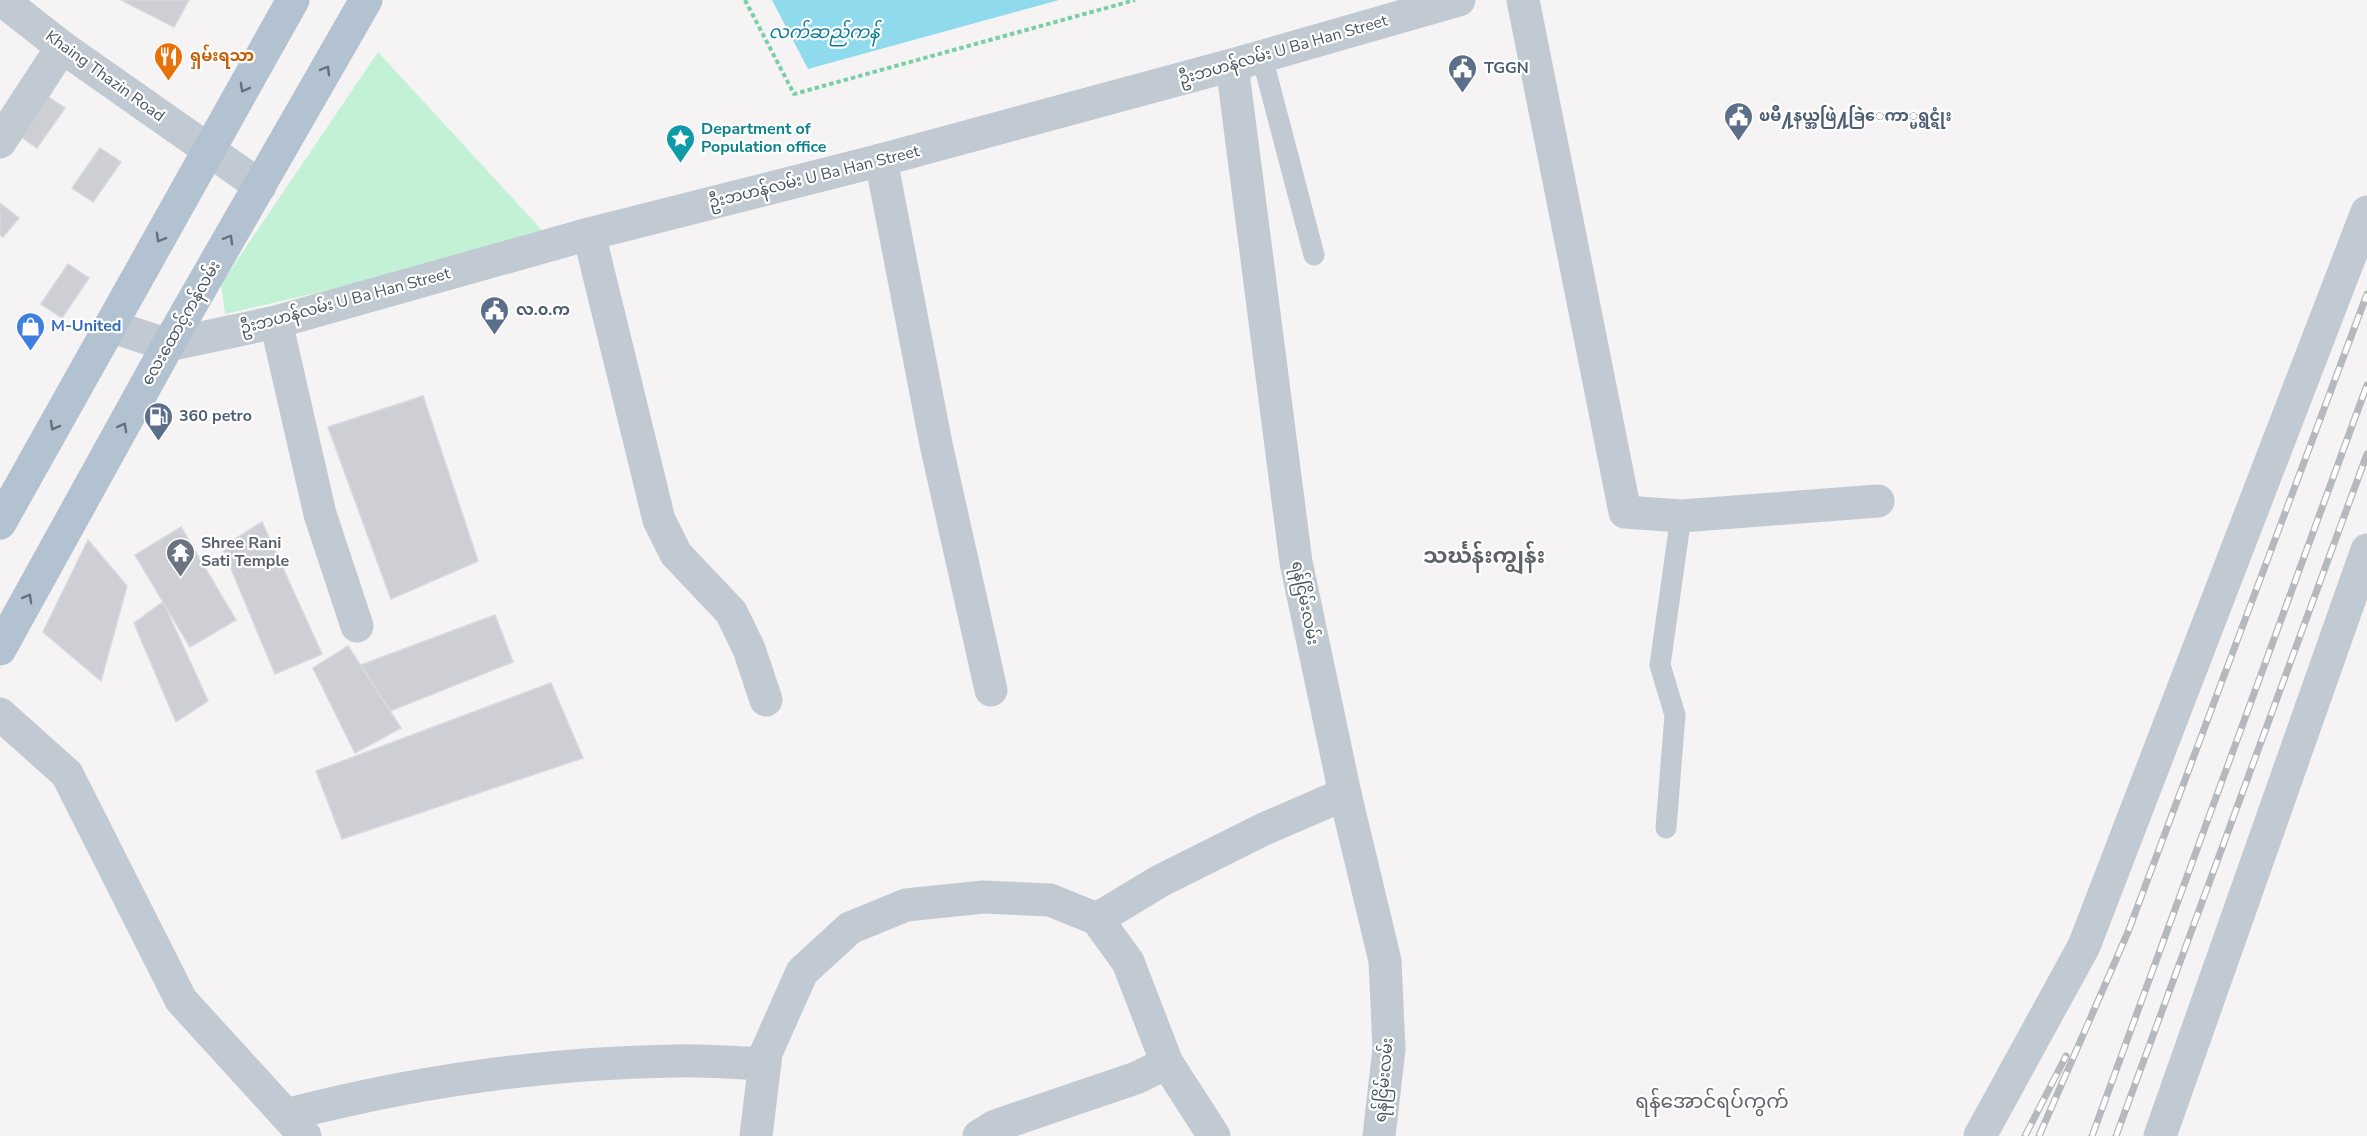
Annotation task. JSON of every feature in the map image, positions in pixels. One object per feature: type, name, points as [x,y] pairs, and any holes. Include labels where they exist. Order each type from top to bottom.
[{"type":"main road","points":[[0,523],[293,0]]},
{"type":"main road","name":"လေးထောင့်ကန်လမ်း","points":[[0,649],[168,345],[366,0]]},
{"type":"street","name":"Khaing Thazin Road","points":[[2,0],[62,47],[260,186]]},
{"type":"street","name":"ဦးဘဟန်လမ်း U Ba Han Street","points":[[168,345],[276,322],[589,234],[881,160],[1247,61],[1459,0]]},
{"type":"street","points":[[1522,0],[1625,512],[1681,516],[1878,501]]},
{"type":"street","points":[[0,142],[62,47]]},
{"type":"street","name":"ရန်ငြိမ်းလမ်း","points":[[1247,61],[1296,562],[1345,794],[1385,961],[1389,1048],[1379,1136]]},
{"type":"street","points":[[881,160],[936,444],[991,690]]},
{"type":"street","points":[[1980,1136],[2084,946],[2367,212]]},
{"type":"street","points":[[589,234],[659,520],[676,554],[731,612],[749,649],[766,700]]},
{"type":"street","points":[[276,322],[320,514],[357,626]]},
{"type":"street","points":[[110,326],[168,345]]},
{"type":"street","points":[[2160,1136],[2367,550]]},
{"type":"street","points":[[0,714],[67,774],[181,1000],[296,1125],[352,1098],[446,1081],[520,1072],[674,1060],[765,1064]]},
{"type":"street","points":[[1097,920],[1160,880],[1264,829],[1345,794]]},
{"type":"street","points":[[756,1136],[766,1053],[802,972],[850,928],[906,905],[983,897],[1050,900],[1097,920],[1128,962],[1167,1063],[1214,1136]]},
{"type":"street","points":[[979,1136],[995,1126],[1136,1078],[1167,1063]]},
{"type":"lane","points":[[1247,61],[1314,255]]},
{"type":"lane","points":[[1666,828],[1675,715],[1660,665],[1681,516]]},
{"type":"path","points":[[745,0],[794,94],[1135,0]]},
{"type":"green space","points":[[378,52],[550,239],[225,314],[221,284]]},
{"type":"water","name":"လက်ဆည်ကန်","points":[[772,0],[1059,0],[808,69]]},
{"type":"building","points":[[121,0],[189,0],[174,27]]},
{"type":"building","points":[[44,94],[65,108],[37,148],[17,134]]},
{"type":"building","points":[[100,148],[121,162],[93,202],[72,188]]},
{"type":"building","points":[[0,203],[19,218],[3,237],[0,235]]},
{"type":"building","points":[[68,264],[89,278],[62,318],[41,304]]},
{"type":"building","points":[[423,396],[478,561],[391,599],[328,427]]},
{"type":"building","points":[[262,522],[322,654],[275,674],[222,547]]},
{"type":"building","name":"Shree Rani Sati Temple","points":[[181,527],[236,620],[190,647],[135,555]]},
{"type":"building","points":[[88,540],[127,586],[101,681],[43,632]]},
{"type":"building","points":[[163,602],[208,701],[176,722],[134,623]]},
{"type":"building","points":[[495,615],[513,662],[390,711],[361,665]]},
{"type":"building","points":[[348,646],[401,728],[355,753],[313,668]]},
{"type":"building","points":[[551,683],[583,758],[342,839],[316,771]]},
{"type":"railway","points":[[2039,1136],[2128,932],[2367,294]]},
{"type":"railway","points":[[2092,1136],[2367,385]]},
{"type":"railway","points":[[2116,1136],[2367,454]]},
{"type":"railway","points":[[2025,1136],[2066,1056]]},
{"type":"place","name":"ရှမ်းရသာ","points":[[169,82]]},
{"type":"place","name":"TGGN","points":[[1463,94]]},
{"type":"place","name":"ၿမိဳ႔နယ္အဖြဲ႔ခြဲေကာ္မရွင္ရုံး","points":[[1738,142]]},
{"type":"place","name":"Department of Population office","points":[[680,164]]},
{"type":"place","name":"လ.၀.က","points":[[495,336]]},
{"type":"place","name":"M-United","points":[[30,352]]},
{"type":"place","name":"360 petro","points":[[158,442]]},
{"type":"place","name":"Shree Rani Sati Temple","points":[[180,578]]},
{"type":"district","name":"သင်္ဃန်းကျွန်း","points":[[1484,556]]},
{"type":"district","name":"ရန်အောင်ရပ်ကွက်","points":[[1712,1101]]}]
